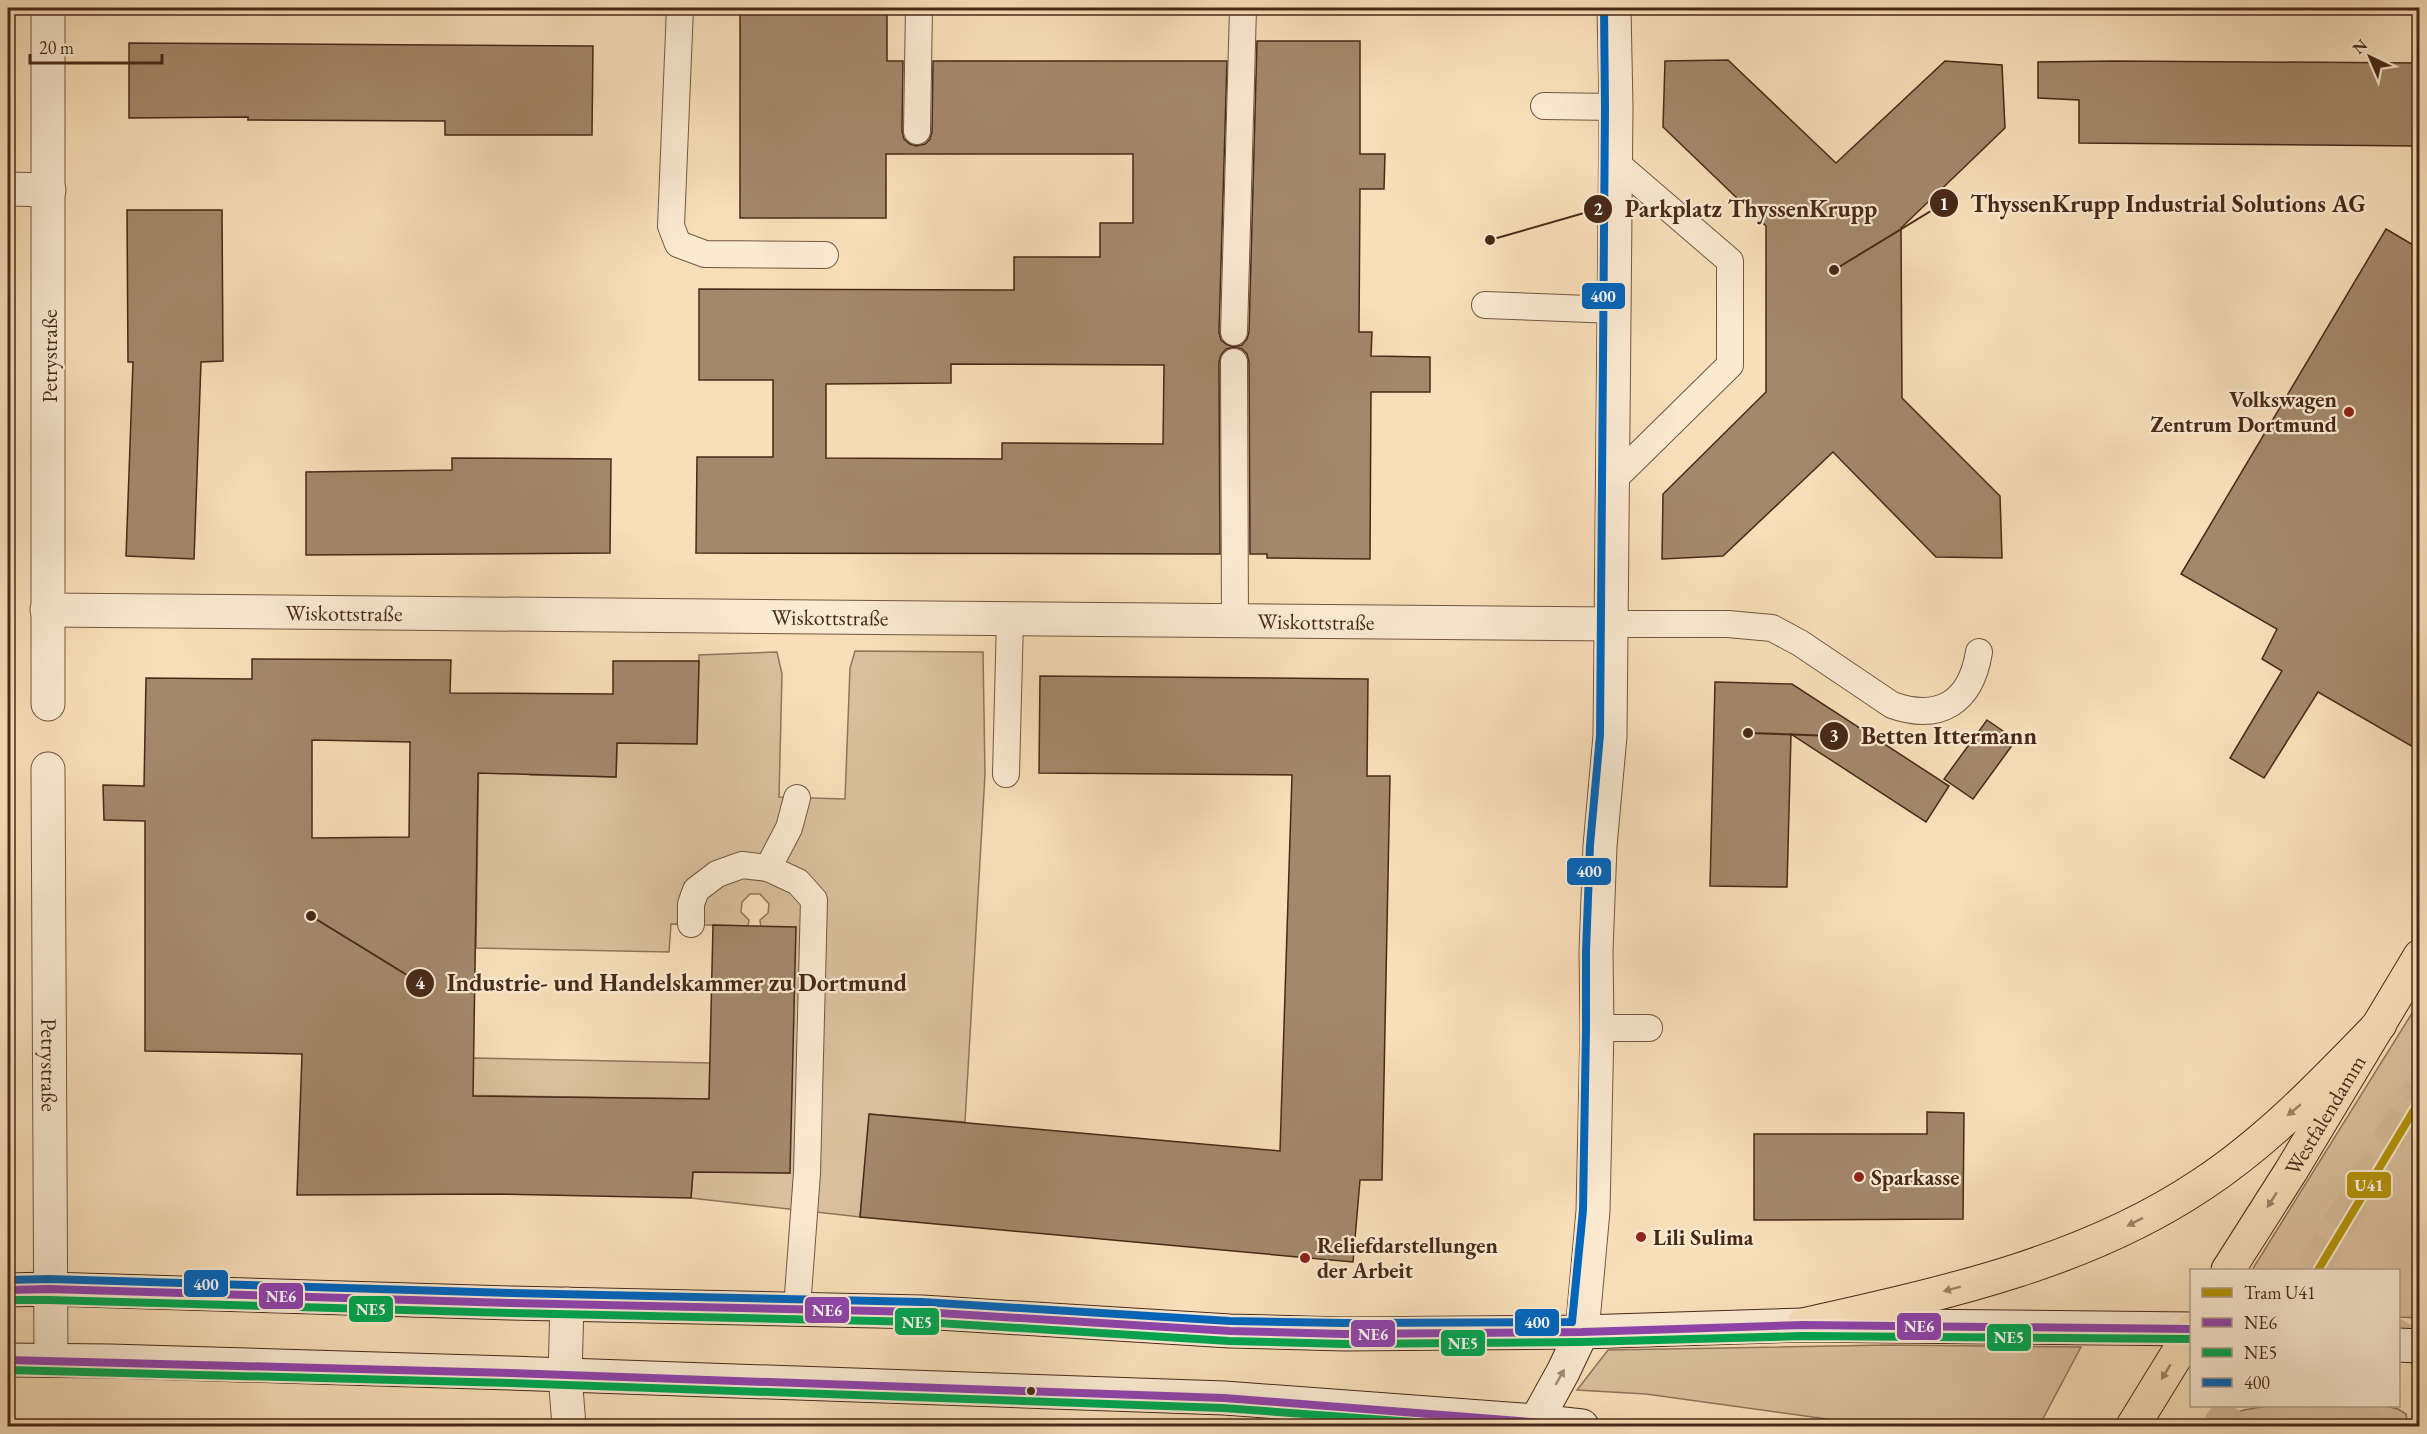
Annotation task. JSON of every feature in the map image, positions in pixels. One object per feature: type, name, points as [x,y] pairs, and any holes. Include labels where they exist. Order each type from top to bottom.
[{"type":"main road","name":"Westfalendamm","points":[[2229,1269],[2420,956]]},
{"type":"main road","points":[[1803,1324],[1893,1305],[2009,1273],[2094,1242],[2164,1207],[2200,1186],[2302,1104],[2380,1024]]},
{"type":"main road","points":[[2137,1420],[2190,1333]]},
{"type":"street","name":"Petrystraße","points":[[48,8],[48,704]]},
{"type":"street","points":[[1536,1420],[1582,1332],[1593,1211],[1597,1028],[1596,951],[1600,846],[1610,736],[1612,624],[1616,162],[1614,8]]},
{"type":"street","points":[[8,189],[49,190]]},
{"type":"street","name":"Wiskottstraße","points":[[47,610],[1612,624]]},
{"type":"street","name":"Petrystraße","points":[[48,770],[51,1360]]},
{"type":"street","points":[[8,1290],[49,1289],[567,1304],[797,1308],[1027,1317],[1230,1330],[1344,1334],[1582,1332],[1803,1324],[2190,1330]]},
{"type":"street","points":[[567,1304],[565,1375],[569,1426]]},
{"type":"street","points":[[2400,1345],[2420,1346]]},
{"type":"street","points":[[8,1360],[565,1375],[1224,1398],[1536,1420],[1582,1426]]},
{"type":"lane","points":[[680,8],[671,226],[678,244],[705,254],[825,255]]},
{"type":"lane","points":[[917,131],[919,8]]},
{"type":"lane","points":[[1234,332],[1243,8]]},
{"type":"lane","points":[[1544,106],[1616,107]]},
{"type":"lane","points":[[1613,480],[1730,365],[1730,261],[1616,162]]},
{"type":"lane","points":[[1485,305],[1615,310]]},
{"type":"lane","points":[[1234,362],[1234,621]]},
{"type":"lane","points":[[1006,774],[1010,619]]},
{"type":"lane","points":[[1612,624],[1728,624],[1772,628],[1800,643],[1892,705],[1909,711],[1942,708],[1956,701],[1969,686],[1976,670],[1979,652]]},
{"type":"lane","points":[[768,868],[789,828],[796,798]]},
{"type":"lane","points":[[691,924],[691,904],[696,890],[717,874],[742,865],[768,868],[798,882],[814,900],[807,1173],[797,1308]]},
{"type":"lane","points":[[1597,1028],[1650,1028]]},
{"type":"shaded area","points":[[855,651],[983,652],[985,774],[965,1122],[870,1114],[860,1217],[691,1198],[693,1171],[790,1173],[760,920],[768,913],[769,904],[760,894],[750,894],[742,902],[741,912],[749,920],[748,926],[671,924],[669,952],[476,948],[479,742],[530,775],[616,777],[617,743],[697,743],[699,655],[777,652],[782,674],[779,797],[845,799],[850,668]]},
{"type":"shaded area","points":[[2419,1002],[2419,1318],[2400,1317],[2400,1269],[2253,1269]]},
{"type":"shaded area","points":[[473,1058],[710,1063],[709,1099],[439,1095]]},
{"type":"shaded area","points":[[1889,1345],[2081,1347],[2039,1426],[1878,1426],[1646,1394],[1577,1390],[1608,1350]]},
{"type":"shaded area","points":[[2260,1407],[2389,1407],[2406,1414],[2408,1426],[2199,1426],[2244,1410]]},
{"type":"building","points":[[740,8],[887,8],[887,61],[903,61],[902,131],[904,139],[916,146],[925,144],[932,132],[933,61],[1227,61],[1219,332],[1221,340],[1226,344],[1233,347],[1242,345],[1249,332],[1257,41],[1360,41],[1360,154],[1385,154],[1384,189],[1360,189],[1359,332],[1372,332],[1371,356],[1430,357],[1430,392],[1371,392],[1370,559],[1267,558],[1267,554],[1250,554],[1249,362],[1247,354],[1235,347],[1226,349],[1219,362],[1220,554],[696,553],[697,457],[773,457],[773,380],[699,380],[699,289],[1014,290],[1014,257],[1100,257],[1100,223],[1133,223],[1133,154],[886,154],[886,218],[740,218]],"holes":[[[951,364],[1164,365],[1163,444],[1002,443],[1002,459],[826,458],[826,384],[951,383]]]},
{"type":"building","points":[[129,43],[593,46],[592,135],[445,135],[445,121],[248,120],[248,117],[129,118]]},
{"type":"building","points":[[1728,60],[1836,163],[1945,61],[2002,65],[2005,128],[1901,228],[1902,398],[2000,496],[2002,558],[1936,557],[1833,452],[1723,556],[1662,559],[1663,494],[1766,392],[1766,226],[1663,127],[1665,61]]},
{"type":"building","points":[[2038,62],[2420,63],[2420,146],[2079,143],[2079,100],[2038,98]]},
{"type":"building","points":[[127,210],[222,210],[223,361],[201,362],[194,559],[126,556],[133,362],[128,362]]},
{"type":"building","name":"Volkswagen Zentrum Dortmund","points":[[2386,229],[2420,249],[2420,751],[2318,692],[2264,778],[2230,758],[2282,671],[2262,659],[2277,629],[2181,574]]},
{"type":"building","points":[[452,458],[611,459],[610,553],[306,555],[306,472],[452,470]]},
{"type":"building","points":[[252,659],[451,660],[450,693],[613,694],[613,661],[699,661],[697,744],[617,743],[616,777],[478,773],[473,1096],[709,1099],[713,925],[796,927],[790,1173],[693,1172],[691,1198],[495,1194],[297,1195],[302,1054],[145,1051],[145,821],[104,820],[103,785],[144,786],[146,678],[252,679]],"holes":[[[312,740],[410,742],[409,837],[312,838]]]},
{"type":"building","points":[[1040,676],[1368,679],[1367,776],[1390,776],[1382,1180],[1360,1180],[1353,1262],[860,1217],[869,1114],[1280,1151],[1292,775],[1039,773]]},
{"type":"building","points":[[1715,682],[1792,684],[1949,786],[1926,822],[1791,734],[1787,887],[1710,886]]},
{"type":"building","points":[[1987,720],[2016,740],[1973,799],[1944,779]]},
{"type":"building","name":"Sparkasse","points":[[1927,1112],[1964,1113],[1963,1219],[1754,1220],[1754,1134],[1927,1134]]},
{"type":"tunnel","points":[[2313,1269],[2420,1089]]},
{"type":"tunnel","points":[[2400,1353],[2420,1321]]},
{"type":"tunnel","points":[[2219,1426],[2231,1407]]},
{"type":"tunnel","points":[[2356,1426],[2367,1407]]},
{"type":"tram line","name":"U41","points":[[2319,1269],[2420,1100]]},
{"type":"transit line","name":"400","points":[[8,1280],[49,1279],[511,1293],[922,1302],[1230,1321],[1572,1322],[1583,1210],[1586,951],[1590,845],[1600,735],[1604,8]]},
{"type":"transit line","name":"NE6","points":[[8,1290],[49,1289],[511,1303],[922,1312],[1230,1331],[1344,1334],[1582,1332],[1803,1325],[2190,1329]]},
{"type":"transit line","name":"NE5","points":[[8,1300],[922,1322],[1229,1341],[1344,1344],[1582,1342],[1803,1336],[2190,1339]]},
{"type":"transit line","name":"NE6","points":[[8,1360],[510,1373],[1224,1398],[1582,1426]]},
{"type":"transit line","name":"NE5","points":[[8,1370],[510,1383],[1223,1408],[1468,1426]]},
{"type":"place","name":"Parkplatz ThyssenKrupp","points":[[1490,240]]},
{"type":"place","name":"ThyssenKrupp Industrial Solutions AG","points":[[1834,270]]},
{"type":"place","name":"Volkswagen Zentrum Dortmund","points":[[2349,412]]},
{"type":"place","name":"Betten Ittermann","points":[[1748,733]]},
{"type":"place","name":"Industrie- und Handelskammer zu Dortmund","points":[[311,916]]},
{"type":"place","name":"Sparkasse","points":[[1859,1177]]},
{"type":"place","name":"Lili Sulima","points":[[1641,1237]]},
{"type":"place","name":"Reliefdarstellungen der Arbeit","points":[[1305,1258]]}]
